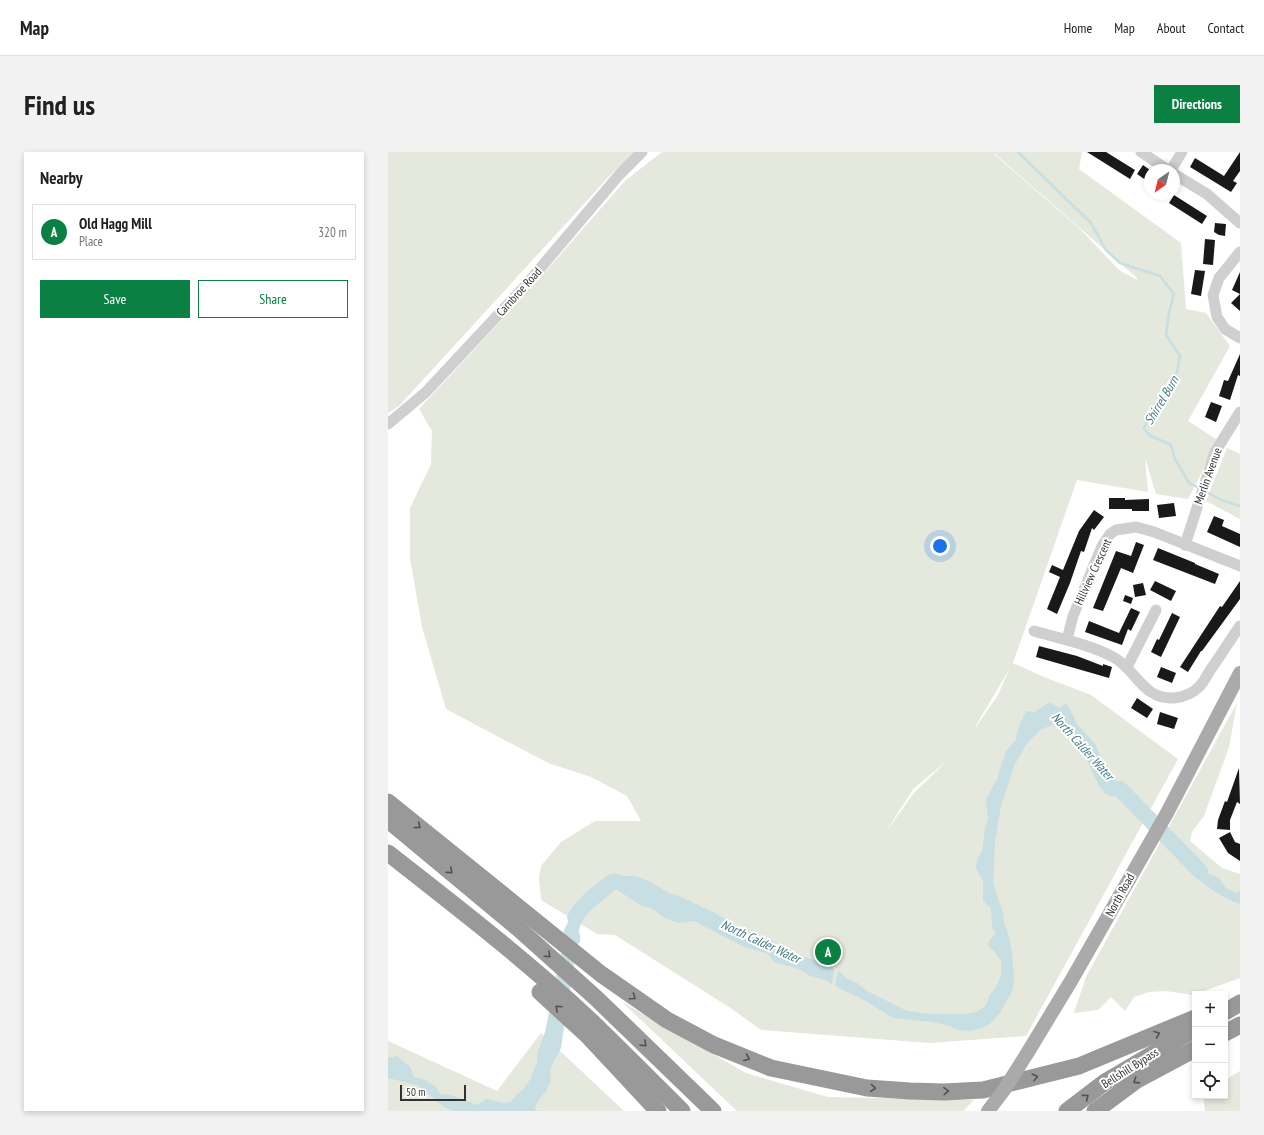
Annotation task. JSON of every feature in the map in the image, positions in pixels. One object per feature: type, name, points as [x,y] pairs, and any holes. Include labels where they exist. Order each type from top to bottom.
[{"type":"highway","points":[[388,802],[601,974],[667,1020],[714,1045],[771,1068],[867,1088],[944,1092],[983,1090],[1079,1066],[1192,1019]]},
{"type":"highway","points":[[388,820],[519,929],[596,998],[713,1111]]},
{"type":"highway","points":[[388,852],[440,893],[682,1111]]},
{"type":"highway","points":[[1228,1004],[1240,999]]},
{"type":"highway","points":[[1228,1010],[1240,1003]]},
{"type":"highway","points":[[1228,1031],[1240,1025]]},
{"type":"highway","points":[[589,1028],[658,1111]]},
{"type":"highway","name":"Bellshill Bypass","points":[[1067,1111],[1105,1082],[1192,1031]]},
{"type":"highway","name":"Bellshill Bypass","points":[[1095,1111],[1137,1080],[1192,1051]]},
{"type":"main road","name":"North Road","points":[[988,1111],[1004,1090],[1071,981],[1167,813],[1240,673]]},
{"type":"street","name":"Carnbroe Road","points":[[388,424],[425,393],[521,291],[619,175],[642,152]]},
{"type":"street","points":[[1141,152],[1160,164]]},
{"type":"street","points":[[1173,164],[1182,152]]},
{"type":"street","points":[[1180,178],[1207,194],[1240,223]]},
{"type":"street","points":[[1240,252],[1219,278],[1213,295],[1217,317],[1226,328],[1240,338]]},
{"type":"street","name":"Merlin Avenue","points":[[1185,545],[1215,452],[1240,412]]},
{"type":"street","name":"Hillview Crescent","points":[[1067,640],[1073,616],[1102,546],[1110,534],[1116,530],[1136,527],[1154,532],[1185,545]]},
{"type":"street","points":[[1185,545],[1240,566]]},
{"type":"street","points":[[1127,667],[1157,610]]},
{"type":"street","points":[[1034,631],[1067,640],[1112,656],[1127,667],[1140,683],[1152,693],[1165,698],[1175,699],[1187,696],[1199,687],[1240,626]]},
{"type":"shaded area","points":[[388,152],[639,152],[614,171],[399,406],[388,413]]},
{"type":"shaded area","points":[[662,152],[1082,152],[1079,169],[1181,243],[1186,309],[1206,313],[1230,346],[1188,421],[1216,439],[1201,474],[1188,499],[1156,494],[1145,458],[1148,492],[1077,480],[1013,663],[1091,695],[1178,759],[1026,1036],[930,1043],[761,1030],[729,1007],[615,935],[597,934],[541,900],[539,877],[541,866],[561,842],[595,821],[641,821],[627,796],[591,777],[548,763],[446,709],[422,627],[410,558],[410,508],[431,464],[432,431],[419,409],[531,288],[625,181]],"holes":[[[994,153],[1137,278],[1137,280],[1119,270],[1080,229]],[[1010,668],[998,695],[975,727]],[[947,761],[914,793],[885,833],[913,789]]]},
{"type":"shaded area","points":[[1227,448],[1240,454],[1240,519],[1206,501]]},
{"type":"shaded area","points":[[1237,703],[1229,747],[1204,816],[1192,832],[1190,841],[1222,868],[1240,874],[1240,978],[1204,991],[1192,991],[1192,995],[1166,991],[1149,992],[1134,997],[1125,1011],[1111,997],[1098,1010],[1074,1013],[1086,977]]},
{"type":"shaded area","points":[[622,1002],[746,1073],[828,1097],[974,1100],[963,1111],[737,1111]]},
{"type":"shaded area","points":[[541,1033],[624,1111],[388,1111],[388,1041],[497,1091]]},
{"type":"shaded area","points":[[1240,1071],[1240,1111],[1205,1111],[1203,1099],[1228,1099],[1228,1078]]},
{"type":"water","points":[[1049,702],[1060,708],[1066,703],[1077,724],[1096,745],[1101,758],[1122,788],[1140,799],[1132,807],[1123,799],[1110,796],[1105,793],[1093,774],[1080,743],[1067,727],[1059,722],[1040,730],[1027,743],[1014,766],[1001,806],[995,842],[993,883],[1009,937],[1014,977],[1013,989],[1000,1013],[990,1024],[982,1028],[970,1031],[959,1030],[947,1025],[933,1022],[893,1018],[864,1000],[835,986],[838,970],[846,978],[857,983],[867,991],[907,1011],[931,1014],[966,1014],[976,1012],[984,1007],[990,994],[995,989],[1001,975],[1001,961],[995,952],[988,946],[989,941],[996,933],[992,927],[991,908],[983,901],[983,881],[976,868],[977,860],[982,851],[985,828],[988,819],[986,800],[998,777],[1006,751],[1016,740],[1018,729],[1025,714],[1027,711],[1035,712]]},
{"type":"water","points":[[1187,854],[1199,864],[1206,873],[1219,878],[1225,887],[1236,893],[1240,891],[1240,904],[1210,888],[1194,876],[1182,858]]},
{"type":"water","points":[[615,873],[624,876],[636,876],[647,880],[669,893],[717,914],[743,930],[771,940],[787,950],[834,968],[832,984],[828,981],[810,976],[803,971],[774,962],[767,953],[744,947],[694,921],[679,923],[665,918],[653,909],[640,905],[616,889],[594,907],[584,918],[581,924],[579,931],[580,942],[574,955],[574,967],[561,1048],[552,1065],[550,1073],[551,1081],[546,1091],[538,1101],[535,1108],[536,1111],[453,1111],[444,1107],[417,1085],[388,1078],[388,1058],[397,1056],[410,1067],[414,1077],[433,1084],[440,1094],[451,1095],[477,1105],[486,1099],[504,1103],[511,1102],[517,1094],[523,1090],[531,1078],[537,1062],[537,1054],[545,1032],[557,985],[556,976],[559,968],[564,930],[568,922],[567,916],[573,906],[586,892],[608,875]]},
{"type":"building","points":[[1087,152],[1106,152],[1135,170],[1130,179]]},
{"type":"building","points":[[1240,152],[1240,171],[1233,181],[1237,183],[1231,192],[1190,167],[1195,158],[1224,176]]},
{"type":"building","points":[[1143,165],[1144,166],[1144,179],[1137,174]]},
{"type":"building","points":[[1180,199],[1207,216],[1202,224],[1169,203],[1171,200]]},
{"type":"building","points":[[1215,223],[1226,224],[1225,236],[1214,232]]},
{"type":"building","points":[[1205,239],[1215,240],[1213,265],[1203,264]]},
{"type":"building","points":[[1195,270],[1205,271],[1201,296],[1191,294]]},
{"type":"building","points":[[1240,272],[1240,294],[1232,290]]},
{"type":"building","points":[[1240,294],[1240,311],[1231,303]]},
{"type":"building","points":[[1240,354],[1240,376],[1238,375],[1230,400],[1219,396],[1224,380],[1228,381]]},
{"type":"building","points":[[1211,402],[1222,406],[1216,422],[1205,417]]},
{"type":"building","points":[[1109,498],[1125,498],[1125,500],[1149,499],[1149,511],[1109,509]]},
{"type":"building","points":[[1174,503],[1176,516],[1159,518],[1157,505]]},
{"type":"building","points":[[1094,510],[1104,517],[1094,530],[1092,528],[1084,552],[1081,551],[1057,614],[1047,609],[1060,577],[1049,572],[1052,565],[1063,570],[1079,531]]},
{"type":"building","points":[[1214,516],[1224,520],[1222,526],[1240,534],[1240,547],[1207,532]]},
{"type":"building","points":[[1136,542],[1144,545],[1133,573],[1121,568],[1103,611],[1093,608],[1116,551],[1131,556]]},
{"type":"building","points":[[1158,548],[1219,574],[1215,584],[1153,560]]},
{"type":"building","points":[[1155,581],[1176,591],[1171,601],[1150,590]]},
{"type":"building","points":[[1240,581],[1240,599],[1201,651],[1188,672],[1180,667],[1220,606],[1222,607]]},
{"type":"building","points":[[1143,583],[1146,595],[1135,597],[1133,585]]},
{"type":"building","points":[[1125,595],[1133,598],[1131,604],[1123,601]]},
{"type":"building","points":[[1131,608],[1140,612],[1131,631],[1128,629],[1122,645],[1085,632],[1089,621],[1119,633]]},
{"type":"building","points":[[1172,613],[1180,617],[1161,657],[1151,652],[1157,639],[1159,640]]},
{"type":"building","points":[[1039,646],[1077,656],[1103,666],[1103,664],[1112,667],[1109,678],[1036,657]]},
{"type":"building","points":[[1161,667],[1176,673],[1172,683],[1157,677]]},
{"type":"building","points":[[1137,698],[1153,709],[1147,718],[1131,708]]},
{"type":"building","points":[[1160,712],[1178,718],[1174,729],[1157,724]]},
{"type":"building","points":[[1239,768],[1240,804],[1237,802],[1230,820],[1230,830],[1217,829],[1218,820],[1225,801],[1227,802]]},
{"type":"building","points":[[1230,832],[1235,842],[1240,844],[1240,861],[1228,853],[1219,838]]},
{"type":"waterway","name":"Shirrel Burn","points":[[1018,152],[1091,223],[1106,250],[1120,263],[1160,276],[1174,294],[1169,313],[1166,335],[1180,356],[1177,372],[1164,399],[1148,418],[1144,429],[1149,435],[1171,445],[1175,459],[1189,483],[1199,488]]},
{"type":"waterway","name":"Shirrel Burn","points":[[1205,491],[1221,500],[1240,506]]},
{"type":"waterway","name":"North Calder Water","points":[[1120,789],[1200,871]]},
{"type":"place","name":"Old Hagg Mill","points":[[828,952]]}]
